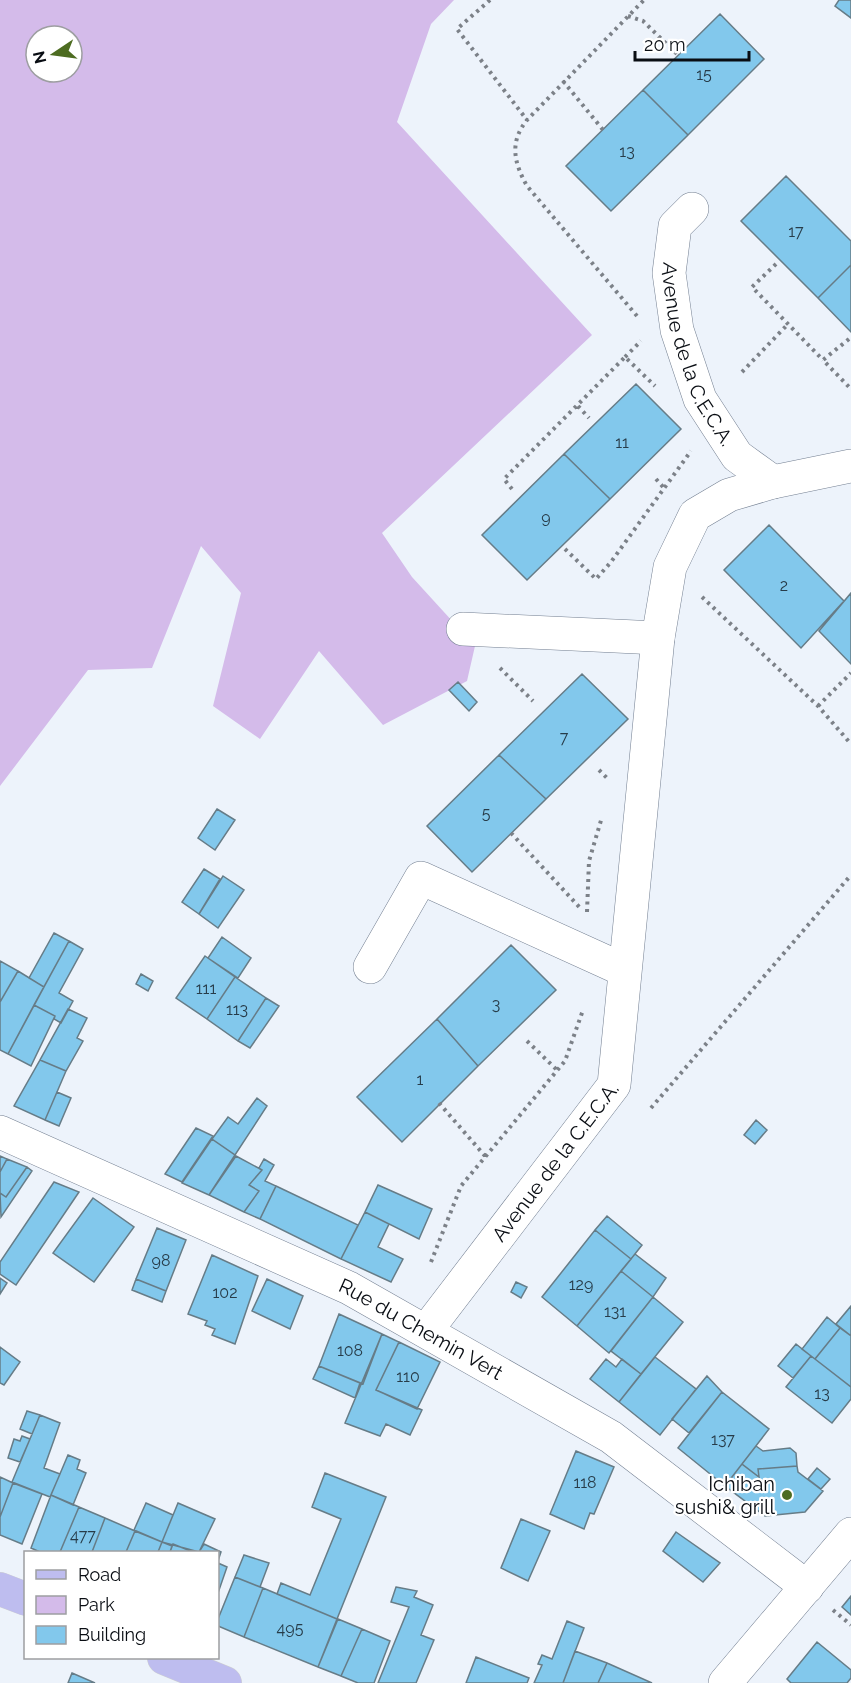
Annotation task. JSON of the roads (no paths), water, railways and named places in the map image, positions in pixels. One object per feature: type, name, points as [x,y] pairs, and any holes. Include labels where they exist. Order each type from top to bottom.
[{"type":"main road","points":[[0,1589],[24,1598]]},
{"type":"main road","points":[[166,1659],[225,1683]]},
{"type":"street","name":"Avenue de la C.E.C.A.","points":[[692,209],[675,226],[669,273],[677,330],[700,399],[737,456],[773,482]]},
{"type":"street","name":"Avenue de la C.E.C.A.","points":[[426,1331],[614,1085],[658,638],[670,567],[695,515],[729,495],[773,482],[851,466]]},
{"type":"street","points":[[463,629],[658,638]]},
{"type":"street","points":[[370,967],[421,878],[624,970]]},
{"type":"street","name":"Rue du Chemin Vert","points":[[0,1132],[349,1288],[426,1331],[611,1437],[807,1587]]},
{"type":"street","points":[[725,1683],[851,1534]]},
{"type":"place","name":"Ichiban sushi& grill","points":[[787,1495]]}]
